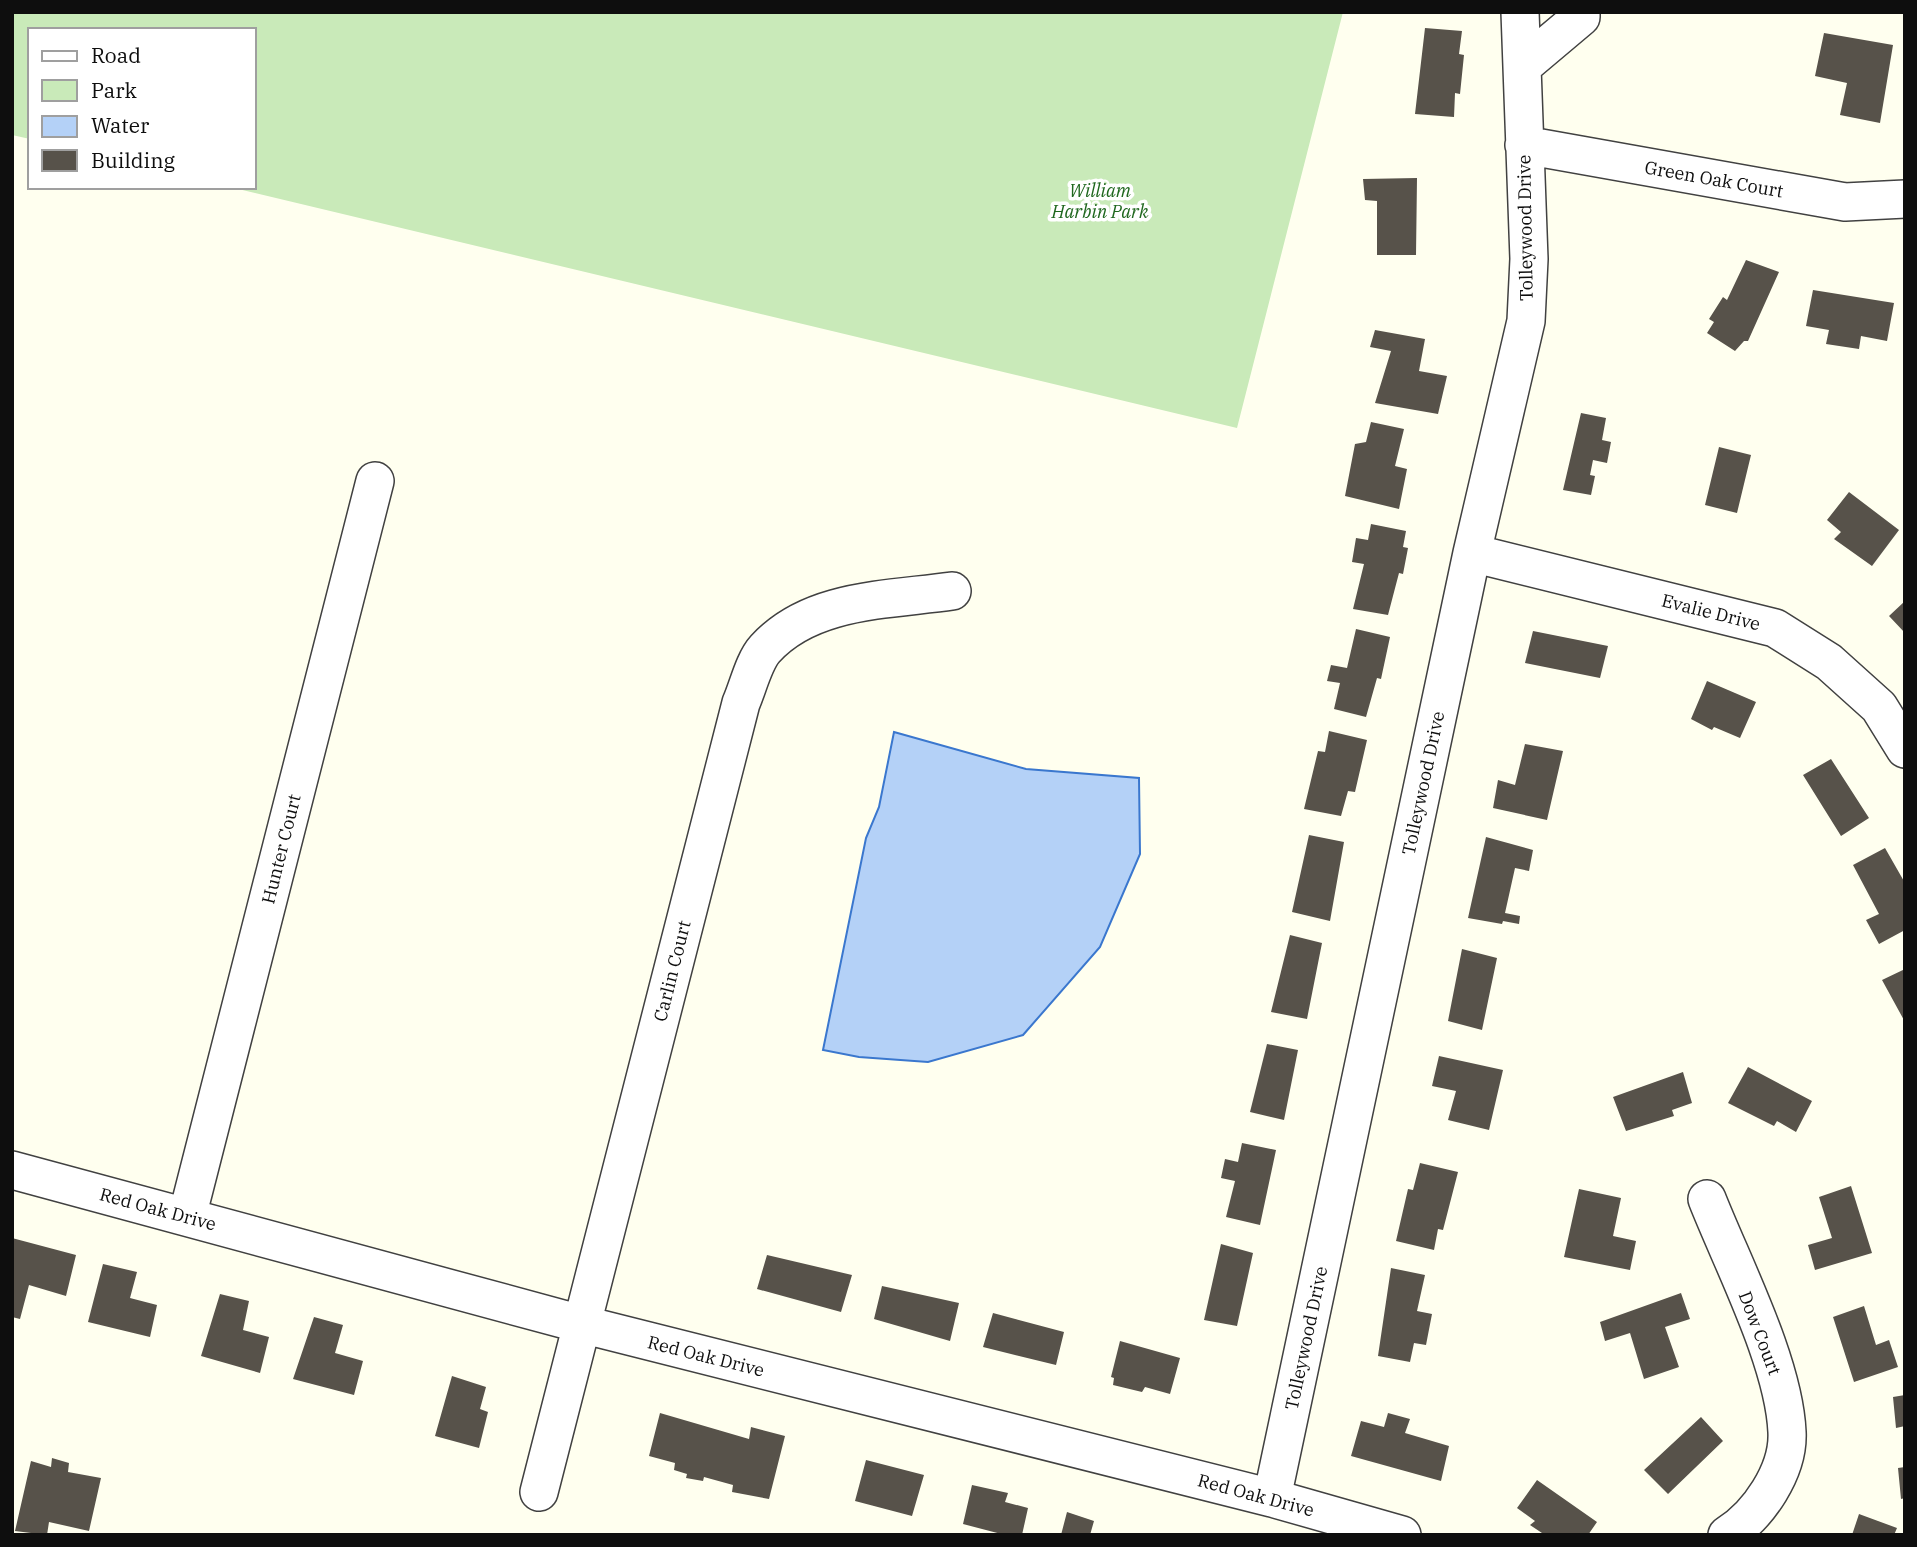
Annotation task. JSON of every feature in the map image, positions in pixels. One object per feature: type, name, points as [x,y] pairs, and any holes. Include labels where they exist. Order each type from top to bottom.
[{"type":"street","name":"Tolleywood Drive","points":[[1272,1498],[1472,553],[1526,321],[1529,259],[1520,12]]},
{"type":"street","points":[[1524,65],[1581,17],[1581,12]]},
{"type":"street","name":"Green Oak Court","points":[[1524,145],[1845,202],[1905,199]]},
{"type":"street","name":"Hunter Court","points":[[187,1217],[375,481]]},
{"type":"street","name":"Evalie Drive","points":[[1472,553],[1775,628],[1829,662],[1879,707],[1905,749]]},
{"type":"street","name":"Carlin Court","points":[[539,1492],[741,703],[764,650],[795,624],[834,608],[952,591]]},
{"type":"street","name":"Red Oak Drive","points":[[12,1170],[581,1324],[1272,1498],[1402,1535]]},
{"type":"street","name":"Dow Court","points":[[1707,1199],[1779,1378],[1788,1435],[1774,1488],[1741,1526],[1727,1535]]},
{"type":"green space","name":"William Harbin Park","points":[[12,12],[1343,12],[1237,428],[238,189],[256,189],[256,28],[28,28],[28,139],[12,135]]},
{"type":"water","points":[[894,732],[1026,769],[1139,778],[1140,854],[1100,947],[1023,1035],[928,1062],[859,1057],[823,1050],[866,838],[879,807]]},
{"type":"building","points":[[1425,28],[1462,31],[1459,54],[1464,55],[1460,94],[1455,93],[1454,117],[1415,114]]},
{"type":"building","points":[[1824,33],[1893,45],[1880,123],[1840,115],[1847,83],[1815,76]]},
{"type":"building","points":[[1417,178],[1416,255],[1377,255],[1377,201],[1365,200],[1363,179]]},
{"type":"building","points":[[1746,260],[1779,272],[1748,341],[1744,341],[1735,351],[1707,333],[1714,322],[1709,319],[1723,297],[1727,300]]},
{"type":"building","points":[[1813,290],[1894,303],[1887,341],[1861,336],[1859,349],[1826,344],[1829,330],[1806,326]]},
{"type":"building","points":[[1375,330],[1425,339],[1419,371],[1447,376],[1438,414],[1375,403],[1391,351],[1370,347]]},
{"type":"building","points":[[1581,413],[1606,418],[1602,440],[1611,442],[1607,463],[1593,460],[1590,475],[1595,476],[1591,495],[1563,490]]},
{"type":"building","points":[[1371,422],[1404,429],[1395,466],[1407,469],[1399,509],[1345,496],[1355,444],[1366,442]]},
{"type":"building","points":[[1719,447],[1751,455],[1737,513],[1705,505]]},
{"type":"building","points":[[1849,492],[1899,530],[1872,566],[1834,539],[1841,532],[1827,520]]},
{"type":"building","points":[[1371,524],[1406,531],[1403,547],[1408,548],[1403,574],[1399,573],[1388,615],[1353,609],[1364,564],[1352,562],[1356,538],[1368,540]]},
{"type":"building","points":[[1905,601],[1905,633],[1889,616]]},
{"type":"building","points":[[1356,629],[1390,637],[1381,679],[1377,678],[1366,717],[1334,709],[1340,683],[1327,681],[1331,665],[1347,668]]},
{"type":"building","points":[[1533,631],[1608,646],[1600,678],[1525,663]]},
{"type":"building","points":[[1707,681],[1756,702],[1740,738],[1714,727],[1712,730],[1691,719]]},
{"type":"building","points":[[1329,731],[1367,740],[1355,792],[1348,791],[1341,816],[1304,809],[1318,751],[1325,752]]},
{"type":"building","points":[[1525,744],[1563,751],[1547,820],[1493,808],[1498,780],[1515,785]]},
{"type":"building","points":[[1831,759],[1869,818],[1841,836],[1803,775]]},
{"type":"building","points":[[1309,835],[1344,842],[1330,921],[1292,912]]},
{"type":"building","points":[[1486,837],[1533,850],[1529,871],[1515,868],[1505,913],[1520,916],[1519,924],[1468,918]]},
{"type":"building","points":[[1885,848],[1905,883],[1905,930],[1879,944],[1866,920],[1879,914],[1853,865]]},
{"type":"building","points":[[1290,935],[1322,943],[1307,1019],[1271,1012]]},
{"type":"building","points":[[1462,949],[1497,958],[1482,1030],[1448,1021]]},
{"type":"building","points":[[1905,969],[1905,1022],[1882,980]]},
{"type":"building","points":[[1267,1044],[1298,1050],[1284,1120],[1250,1112]]},
{"type":"building","points":[[1439,1056],[1503,1070],[1489,1130],[1448,1120],[1456,1091],[1432,1086]]},
{"type":"building","points":[[1748,1067],[1812,1101],[1796,1132],[1777,1121],[1774,1126],[1728,1103]]},
{"type":"building","points":[[1683,1072],[1692,1103],[1672,1110],[1674,1116],[1626,1131],[1613,1097]]},
{"type":"building","points":[[1242,1143],[1276,1150],[1260,1225],[1226,1217],[1235,1181],[1221,1178],[1225,1159],[1238,1162]]},
{"type":"building","points":[[1420,1163],[1458,1172],[1443,1230],[1438,1229],[1434,1250],[1396,1241],[1408,1189],[1413,1190]]},
{"type":"building","points":[[1851,1186],[1872,1253],[1815,1270],[1808,1245],[1832,1238],[1819,1197]]},
{"type":"building","points":[[1579,1189],[1621,1198],[1613,1236],[1636,1241],[1630,1270],[1564,1257]]},
{"type":"building","points":[[12,1238],[76,1255],[66,1296],[29,1285],[20,1319],[12,1317]]},
{"type":"building","points":[[1221,1244],[1253,1253],[1237,1326],[1204,1320]]},
{"type":"building","points":[[767,1255],[852,1275],[841,1312],[757,1289]]},
{"type":"building","points":[[103,1264],[137,1272],[130,1298],[157,1305],[150,1337],[88,1322]]},
{"type":"building","points":[[1391,1268],[1425,1275],[1417,1311],[1432,1314],[1426,1345],[1414,1343],[1410,1362],[1378,1356]]},
{"type":"building","points":[[882,1286],[959,1303],[950,1341],[874,1319]]},
{"type":"building","points":[[1681,1293],[1690,1319],[1665,1327],[1679,1367],[1644,1379],[1630,1333],[1605,1341],[1600,1322]]},
{"type":"building","points":[[220,1294],[249,1301],[243,1330],[269,1337],[260,1373],[201,1356]]},
{"type":"building","points":[[1864,1306],[1876,1345],[1889,1340],[1898,1367],[1854,1382],[1833,1317]]},
{"type":"building","points":[[993,1313],[1064,1332],[1056,1365],[983,1347]]},
{"type":"building","points":[[314,1317],[343,1325],[335,1353],[363,1361],[354,1395],[293,1379]]},
{"type":"building","points":[[1120,1341],[1180,1358],[1170,1394],[1145,1387],[1142,1392],[1113,1385],[1114,1378],[1111,1377]]},
{"type":"building","points":[[452,1376],[486,1387],[480,1409],[488,1412],[479,1448],[435,1436]]},
{"type":"building","points":[[1905,1395],[1905,1426],[1896,1428],[1893,1397]]},
{"type":"building","points":[[660,1413],[749,1439],[751,1427],[785,1436],[769,1499],[732,1492],[733,1485],[704,1477],[703,1481],[686,1478],[687,1474],[674,1470],[675,1463],[649,1456]]},
{"type":"building","points":[[1388,1413],[1410,1419],[1405,1433],[1449,1446],[1441,1481],[1351,1456],[1361,1421],[1384,1427]]},
{"type":"building","points":[[1701,1417],[1723,1441],[1668,1494],[1644,1470]]},
{"type":"building","points":[[52,1458],[69,1463],[68,1472],[101,1478],[89,1531],[49,1522],[47,1535],[15,1531],[31,1461],[51,1467]]},
{"type":"building","points":[[866,1460],[924,1475],[912,1516],[855,1501]]},
{"type":"building","points":[[1905,1467],[1905,1498],[1901,1499],[1898,1468]]},
{"type":"building","points":[[1537,1480],[1597,1522],[1588,1535],[1545,1535],[1530,1525],[1535,1521],[1517,1508]]},
{"type":"building","points":[[972,1485],[1008,1493],[1005,1502],[1028,1508],[1022,1535],[1005,1535],[963,1524]]},
{"type":"building","points":[[1067,1512],[1094,1521],[1090,1535],[1061,1535]]},
{"type":"building","points":[[1859,1514],[1897,1528],[1894,1535],[1852,1535]]}]
